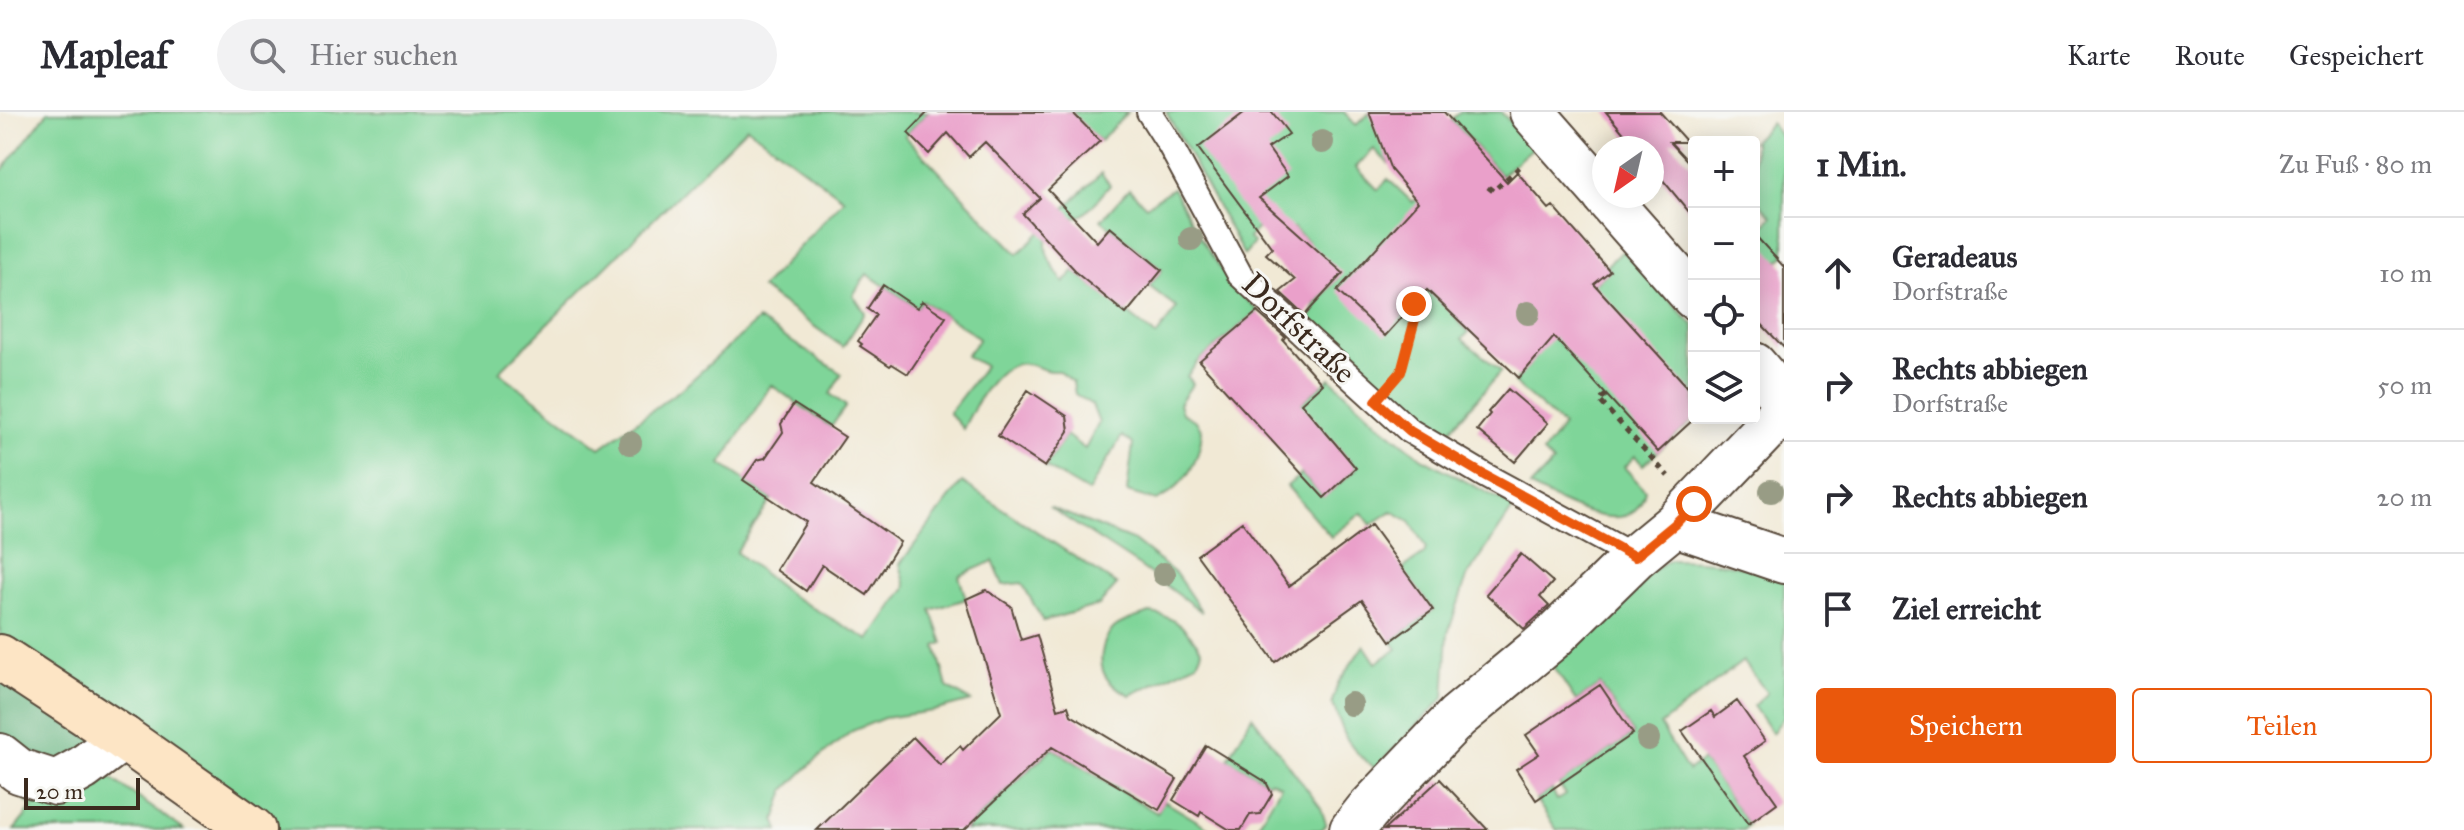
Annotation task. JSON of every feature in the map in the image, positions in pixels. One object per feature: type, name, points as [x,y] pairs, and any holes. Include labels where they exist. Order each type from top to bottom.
[{"type":"main road","points":[[0,657],[123,738],[248,828]]},
{"type":"street","points":[[1532,112],[1592,180]]},
{"type":"street","points":[[1616,208],[1688,290]]},
{"type":"street","points":[[1760,372],[1784,400]]},
{"type":"street","points":[[1352,830],[1457,717],[1551,639],[1635,557],[1685,514],[1784,410]]},
{"type":"street","points":[[1685,514],[1784,561]]},
{"type":"street","points":[[0,756],[19,771],[56,783],[83,768],[123,738]]},
{"type":"lane","name":"Dorfstraße","points":[[1149,112],[1240,275],[1376,401],[1410,431],[1635,557]]},
{"type":"path","points":[[1376,401],[1401,372],[1417,312],[1421,308],[1414,304]]},
{"type":"path","points":[[1606,395],[1599,400],[1685,514]]},
{"type":"green space","points":[[48,112],[928,112],[905,136],[1018,254],[1101,173],[1110,185],[1098,200],[1084,214],[1060,224],[1047,237],[1047,253],[1064,283],[1074,271],[1156,336],[1177,308],[1149,286],[1162,270],[1101,220],[1129,189],[1146,206],[1173,188],[1210,253],[1258,311],[1199,361],[1187,376],[1193,383],[1179,404],[1182,413],[1196,421],[1202,430],[1201,442],[1194,463],[1176,488],[1157,501],[1127,492],[1133,444],[1122,436],[1088,492],[1045,467],[1066,435],[1085,449],[1099,423],[1092,405],[1075,394],[1073,382],[1059,371],[1028,364],[1017,364],[1006,369],[988,386],[963,429],[949,413],[985,366],[966,356],[979,339],[967,329],[922,301],[917,308],[867,274],[853,295],[865,313],[843,347],[761,288],[844,199],[747,127],[499,372],[600,448],[685,386],[758,320],[842,374],[830,394],[846,406],[831,427],[771,385],[721,464],[772,499],[736,552],[792,596],[869,640],[906,587],[900,564],[962,482],[1117,585],[1099,605],[1043,621],[1022,583],[1003,585],[993,561],[959,576],[966,599],[931,610],[943,643],[936,646],[947,687],[971,701],[933,711],[884,718],[852,731],[812,763],[785,790],[775,820],[779,830],[253,830],[0,657],[0,173]]},
{"type":"green space","points":[[1067,112],[1128,112],[1100,141]]},
{"type":"green space","points":[[1166,112],[1344,112],[1356,125],[1371,112],[1391,156],[1388,163],[1374,149],[1356,167],[1378,190],[1388,179],[1412,202],[1425,193],[1479,297],[1457,320],[1469,332],[1462,339],[1501,371],[1440,442],[1308,325],[1317,302],[1338,278],[1306,240],[1293,228],[1289,232],[1271,215],[1248,238],[1254,243],[1244,255]]},
{"type":"green space","points":[[1460,112],[1501,112],[1534,147],[1501,175],[1451,120]]},
{"type":"green space","points":[[1771,123],[1784,141],[1784,256],[1760,278],[1760,228],[1772,217],[1760,204],[1758,136]]},
{"type":"green space","points":[[1623,251],[1688,320],[1688,424],[1643,465],[1635,456],[1624,467],[1645,490],[1638,507],[1627,515],[1612,517],[1577,509],[1530,487],[1553,463],[1543,453],[1563,426],[1514,383],[1536,357],[1524,280],[1596,283],[1609,271],[1606,266]]},
{"type":"green space","points":[[1330,378],[1379,424],[1422,458],[1514,507],[1467,577],[1448,633],[1444,698],[1375,768],[1360,756],[1346,738],[1332,702],[1338,683],[1364,645],[1376,663],[1397,649],[1391,641],[1433,610],[1402,569],[1424,554],[1426,548],[1410,521],[1392,511],[1371,525],[1362,513],[1331,537],[1287,486],[1301,474],[1324,497],[1356,469],[1300,404]]},
{"type":"green space","points":[[1049,507],[1134,541],[1176,574],[1202,612],[1141,567]]},
{"type":"green space","points":[[1670,560],[1728,564],[1784,577],[1784,717],[1772,733],[1753,706],[1767,693],[1743,661],[1660,725],[1688,771],[1703,760],[1748,824],[1743,830],[1557,830],[1536,800],[1552,789],[1557,800],[1565,795],[1559,784],[1633,734],[1600,685],[1576,701],[1553,666],[1591,634],[1587,628],[1647,574]]},
{"type":"green space","points":[[1150,613],[1167,617],[1181,626],[1202,651],[1197,663],[1130,695],[1105,675],[1101,662],[1103,647],[1118,625]]},
{"type":"green space","points":[[0,657],[123,738],[83,768],[0,756]]},
{"type":"green space","points":[[1252,716],[1321,808],[1326,824],[1321,830],[1255,830],[1281,786],[1270,780],[1268,783],[1228,759]]},
{"type":"green space","points":[[1052,748],[1157,813],[1164,801],[1212,830],[965,830]]},
{"type":"green space","points":[[109,777],[184,830],[14,830],[33,807],[0,778],[32,798],[56,806],[78,799]]},
{"type":"building","points":[[928,112],[1072,112],[1100,141],[1048,190],[1097,242],[1110,227],[1162,270],[1126,314],[1074,271],[1023,214],[1040,198],[985,142],[969,157],[948,133],[929,154],[908,133]]},
{"type":"building","points":[[1245,112],[1272,112],[1289,134],[1268,148],[1288,176],[1259,198],[1343,273],[1305,315],[1280,292],[1295,280],[1266,254],[1272,248],[1198,148]]},
{"type":"building","points":[[1369,112],[1444,112],[1507,182],[1517,172],[1549,209],[1553,206],[1610,271],[1594,284],[1688,387],[1689,424],[1658,452],[1554,337],[1519,378],[1427,290],[1385,336],[1337,291],[1418,202],[1391,170]]},
{"type":"building","points":[[1606,112],[1660,112],[1687,142],[1670,142],[1688,162],[1688,211],[1664,182],[1664,136],[1626,136]]},
{"type":"building","points":[[1760,241],[1784,267],[1784,348],[1760,322]]},
{"type":"building","points":[[883,285],[917,308],[922,301],[946,317],[908,374],[892,364],[890,366],[860,346],[862,344],[858,341],[876,315],[867,309]]},
{"type":"building","points":[[1257,312],[1285,337],[1283,340],[1322,384],[1301,403],[1356,468],[1324,498],[1199,361]]},
{"type":"building","points":[[1508,389],[1548,423],[1515,462],[1477,430]]},
{"type":"building","points":[[1028,390],[1067,416],[1069,431],[1045,467],[998,436]]},
{"type":"building","points":[[794,404],[845,437],[814,482],[900,542],[867,595],[822,565],[806,591],[776,570],[806,522],[743,480],[757,460],[765,458],[783,432],[781,424]]},
{"type":"building","points":[[1242,522],[1289,586],[1371,525],[1433,610],[1391,641],[1362,600],[1275,662],[1197,555]]},
{"type":"building","points":[[1521,554],[1553,582],[1540,597],[1549,606],[1524,629],[1486,594]]},
{"type":"building","points":[[986,590],[1011,606],[1021,640],[1037,635],[1058,709],[1068,706],[1071,715],[1177,779],[1159,810],[1052,747],[964,830],[817,830],[913,737],[940,765],[960,746],[963,750],[1001,713],[966,599]]},
{"type":"building","points":[[1600,685],[1633,734],[1536,800],[1516,769],[1539,754],[1526,735]]},
{"type":"building","points":[[1737,701],[1765,741],[1744,756],[1777,803],[1748,824],[1682,731],[1711,711],[1715,717]]},
{"type":"building","points":[[1206,745],[1266,782],[1272,794],[1260,814],[1250,815],[1241,830],[1230,830],[1201,812],[1199,816],[1173,800]]},
{"type":"building","points":[[1440,779],[1488,830],[1384,830]]},
{"type":"route","points":[[1414,304],[1421,308],[1417,312],[1401,372],[1376,401],[1410,431],[1635,557],[1694,504]]}]
